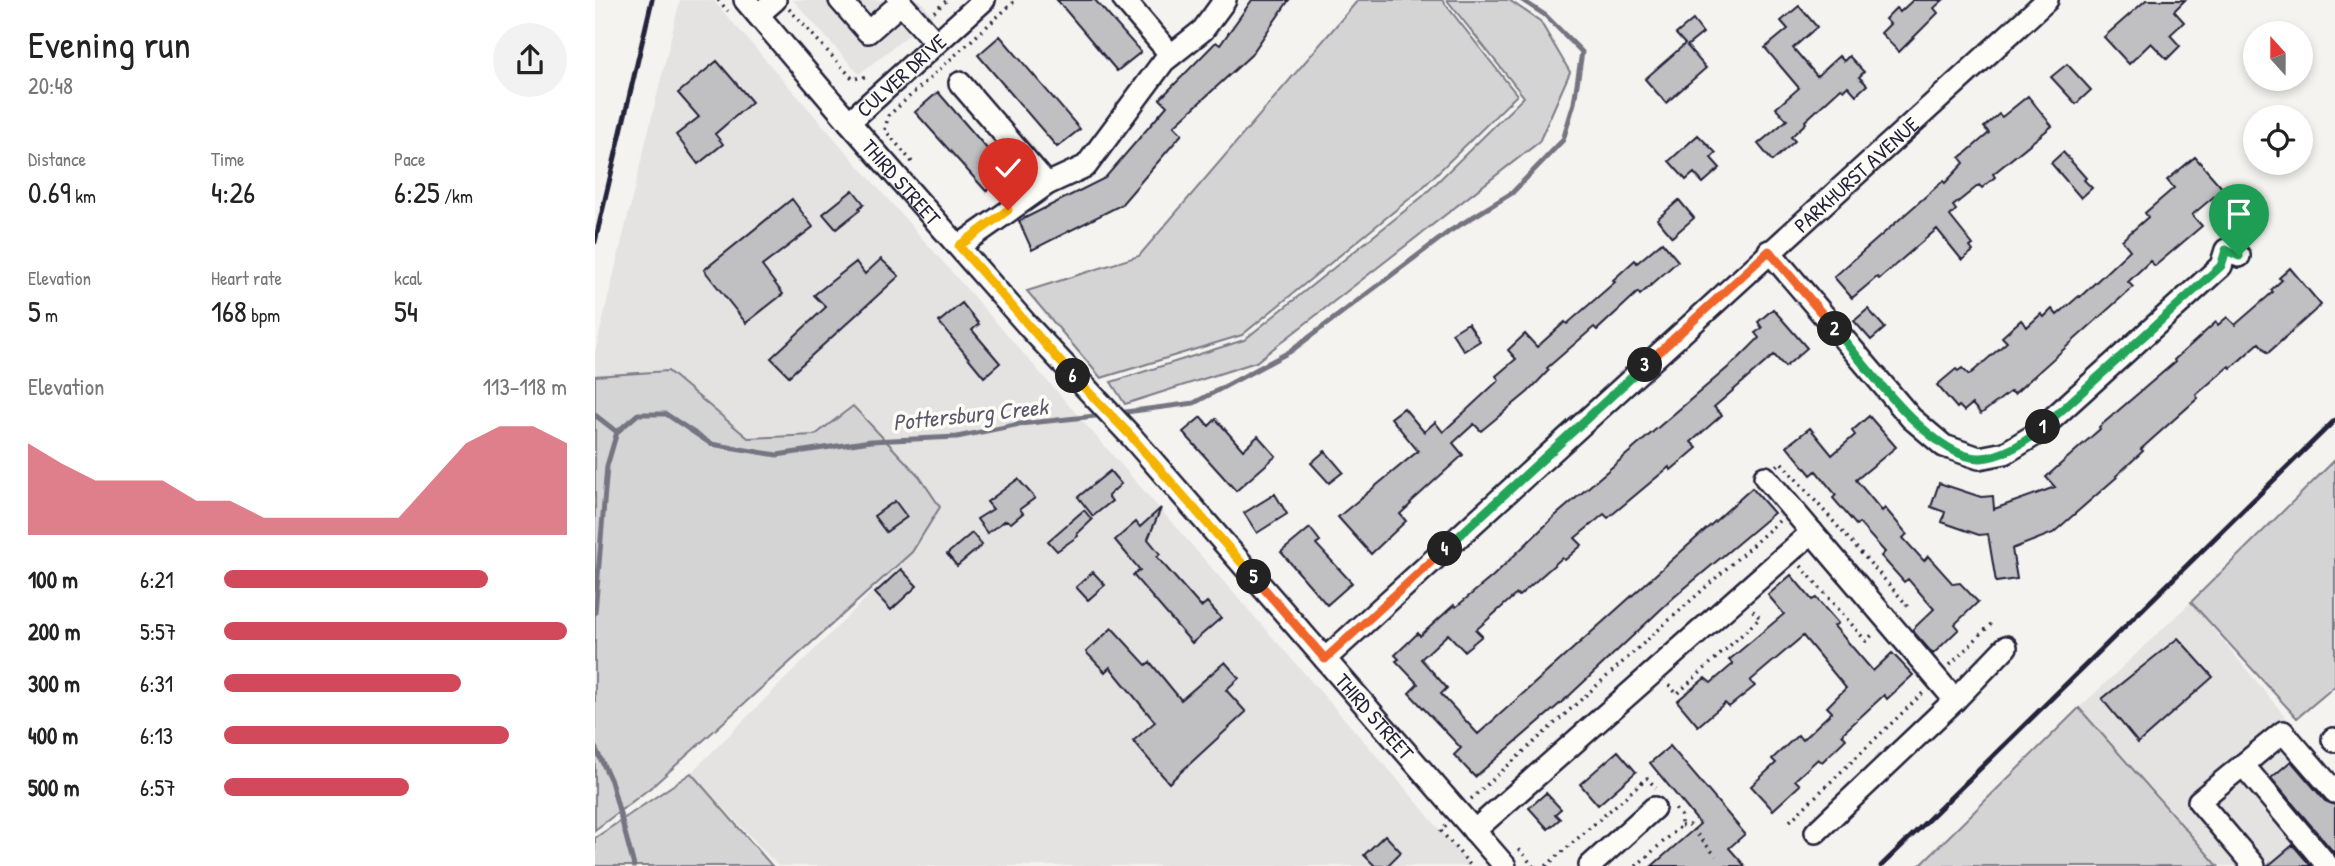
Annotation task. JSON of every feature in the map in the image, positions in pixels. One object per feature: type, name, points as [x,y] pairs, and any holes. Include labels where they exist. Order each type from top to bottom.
[{"type":"street","points":[[840,0],[868,32],[899,1],[936,43]]},
{"type":"street","name":"CULVER DRIVE","points":[[849,122],[983,0]]},
{"type":"street","points":[[1124,0],[1171,55]]},
{"type":"street","points":[[959,246],[1047,184],[1086,166],[1164,61],[1203,30],[1226,0]]},
{"type":"street","name":"PARKHURST AVENUE","points":[[1325,659],[2047,0]]},
{"type":"street","points":[[751,8],[780,2]]},
{"type":"street","name":"THIRD STREET","points":[[751,8],[1091,395],[1130,435],[1505,866]]},
{"type":"street","points":[[960,83],[1047,184]]},
{"type":"street","points":[[1769,251],[1911,418],[1944,446],[1979,458],[2005,453],[2033,436],[2221,266],[2226,250],[2239,256]]},
{"type":"street","points":[[1765,477],[1955,700]]},
{"type":"street","points":[[1475,831],[1812,532]]},
{"type":"street","points":[[1815,832],[1955,700],[2006,647]]},
{"type":"street","points":[[2254,866],[2199,801],[2283,732],[2335,792]]},
{"type":"street","points":[[2243,765],[2327,866]]},
{"type":"street","points":[[1590,866],[1654,808]]},
{"type":"path","points":[[930,15],[947,0]]},
{"type":"path","points":[[920,171],[885,130],[888,116],[1016,0]]},
{"type":"path","points":[[780,2],[853,79],[867,78],[877,69]]},
{"type":"path","points":[[1464,790],[1471,799],[1810,492]]},
{"type":"path","points":[[1797,562],[1866,640],[1878,629]]},
{"type":"path","points":[[1663,679],[1677,694],[1760,618],[1748,606]]},
{"type":"path","points":[[1790,821],[1993,622]]},
{"type":"path","points":[[1681,826],[1689,825],[1716,856]]},
{"type":"shaded area","points":[[680,0],[713,0],[1405,788],[1470,866],[778,866],[691,773],[912,552],[940,507],[815,435],[747,438],[668,371],[595,376],[595,352]]},
{"type":"shaded area","points":[[793,0],[920,0],[933,16],[859,74]]},
{"type":"shaded area","points":[[1358,0],[1442,0],[1517,95],[1419,191],[1242,335],[1101,378],[1027,291],[1139,256]]},
{"type":"shaded area","points":[[1447,0],[1509,0],[1540,21],[1570,72],[1539,142],[1256,362],[1125,404],[1111,382],[1244,340],[1422,197],[1524,97]]},
{"type":"shaded area","points":[[668,371],[748,438],[815,435],[853,406],[919,476],[940,507],[912,552],[654,785],[595,830],[595,376]]},
{"type":"shaded area","points":[[2335,460],[2335,686],[2297,718],[2191,602]]},
{"type":"shaded area","points":[[2191,602],[2335,777],[2335,866],[2218,866],[2079,708]]},
{"type":"shaded area","points":[[2079,708],[2218,866],[1919,866]]},
{"type":"shaded area","points":[[691,773],[772,866],[595,866],[595,838]]},
{"type":"building","points":[[1057,0],[1095,0],[1141,52],[1117,71]]},
{"type":"building","points":[[1252,0],[1289,0],[1251,55],[1174,126],[1182,134],[1121,205],[1032,250],[1019,221],[1105,178],[1167,106],[1160,99],[1216,42],[1220,45]]},
{"type":"building","points":[[1913,0],[1943,0],[1934,8],[1938,13],[1899,52],[1881,33],[1890,24],[1885,19],[1896,8],[1900,12]]},
{"type":"building","points":[[2146,0],[2185,0],[2174,11],[2184,22],[2170,35],[2180,46],[2167,59],[2151,43],[2129,64],[2104,37]]},
{"type":"building","points":[[1799,6],[1817,27],[1793,48],[1817,76],[1839,56],[1844,61],[1849,56],[1864,72],[1859,77],[1867,85],[1856,95],[1848,86],[1844,90],[1841,88],[1805,121],[1791,137],[1795,141],[1772,161],[1758,144],[1787,120],[1776,108],[1799,88],[1765,48],[1788,29],[1781,21]]},
{"type":"building","points":[[1693,20],[1703,33],[1687,46],[1706,68],[1666,103],[1645,79],[1685,44],[1676,34]]},
{"type":"building","points":[[1000,36],[1080,129],[1057,147],[978,55]]},
{"type":"building","points":[[717,61],[752,102],[715,134],[723,144],[698,164],[676,135],[699,117],[678,93]]},
{"type":"building","points":[[2067,64],[2091,90],[2076,104],[2051,77]]},
{"type":"building","points":[[938,92],[1008,173],[986,191],[915,112]]},
{"type":"building","points":[[2028,96],[2052,126],[1993,174],[1995,177],[1982,188],[1979,185],[1953,206],[1956,210],[1950,216],[1973,245],[1970,247],[1973,251],[1962,260],[1937,229],[1879,279],[1877,277],[1852,298],[1834,277],[1943,181],[1945,183],[1964,163],[1960,158],[1989,133],[1984,127],[1999,114],[2002,117]]},
{"type":"building","points":[[1698,135],[1716,153],[1711,158],[1720,168],[1703,183],[1694,173],[1686,180],[1669,161]]},
{"type":"building","points":[[2063,152],[2092,188],[2081,198],[2051,163]]},
{"type":"building","points":[[2195,157],[2223,189],[2192,215],[2202,226],[2155,266],[2150,261],[2128,282],[2133,287],[2014,394],[2011,391],[1981,414],[1972,404],[1964,411],[1959,406],[1957,408],[1937,385],[1956,369],[1958,371],[1962,368],[1969,375],[2007,342],[2002,337],[2021,320],[2027,327],[2041,314],[2044,317],[2052,309],[2057,315],[2080,297],[2130,250],[2122,240],[2148,217],[2145,213],[2174,188],[2167,180]]},
{"type":"building","points":[[853,190],[864,204],[836,229],[823,214]]},
{"type":"building","points":[[792,199],[813,227],[762,266],[783,294],[746,323],[704,270]]},
{"type":"building","points":[[1679,200],[1694,218],[1672,237],[1657,219]]},
{"type":"building","points":[[1662,242],[1678,261],[1640,295],[1638,292],[1597,330],[1594,327],[1547,368],[1549,370],[1528,392],[1481,431],[1474,424],[1453,443],[1463,455],[1410,503],[1400,514],[1406,521],[1371,554],[1338,517],[1418,451],[1391,418],[1404,408],[1424,432],[1435,422],[1443,432],[1499,380],[1496,376],[1516,359],[1508,350],[1525,334],[1537,347],[1615,282],[1613,280],[1635,260],[1637,263]]},
{"type":"building","points":[[881,259],[899,276],[789,376],[771,358],[826,307],[814,295],[856,262],[865,274]]},
{"type":"building","points":[[2290,268],[2321,305],[2268,353],[2259,343],[2231,368],[2229,366],[2141,449],[2143,451],[2117,477],[2053,533],[2012,549],[2017,579],[1996,582],[1988,534],[1979,535],[1942,522],[1945,512],[1931,507],[1939,483],[1981,497],[1993,496],[1994,509],[2055,487],[2046,477],[2100,429],[2099,427],[2175,362],[2174,360],[2216,322],[2218,325],[2227,317],[2235,325],[2273,292],[2271,290],[2282,280],[2279,278]]},
{"type":"building","points":[[962,303],[979,324],[972,330],[1000,363],[984,377],[939,322]]},
{"type":"building","points":[[1773,309],[1807,348],[1785,367],[1774,355],[1714,407],[1722,415],[1691,442],[1697,448],[1671,470],[1669,467],[1608,518],[1604,514],[1575,538],[1582,545],[1565,560],[1562,558],[1519,596],[1517,594],[1513,597],[1476,630],[1482,636],[1464,651],[1448,634],[1421,659],[1447,688],[1441,694],[1478,734],[1752,488],[1774,513],[1673,598],[1570,695],[1475,777],[1454,755],[1461,748],[1409,693],[1418,684],[1396,661],[1399,659],[1395,655],[1418,633],[1420,636],[1454,605],[1456,607],[1493,576],[1555,516],[1739,358],[1759,338],[1755,333],[1762,328],[1758,322]]},
{"type":"building","points":[[1868,309],[1885,328],[1871,340],[1854,321]]},
{"type":"building","points":[[1468,323],[1480,341],[1464,351],[1452,333]]},
{"type":"building","points":[[1869,416],[1896,447],[1856,480],[1882,511],[1885,508],[1907,534],[1903,538],[1924,561],[1928,556],[1953,584],[1960,583],[1978,602],[1955,624],[1959,629],[1933,654],[1912,630],[1934,609],[1908,579],[1904,582],[1881,556],[1885,552],[1859,523],[1856,525],[1833,498],[1836,495],[1816,471],[1811,475],[1787,446],[1810,428],[1832,455],[1855,435],[1852,431]]},
{"type":"building","points":[[1201,417],[1209,426],[1216,419],[1243,450],[1258,436],[1276,456],[1236,491],[1183,432]]},
{"type":"building","points":[[1325,451],[1343,472],[1329,483],[1311,463]]},
{"type":"building","points":[[1110,471],[1121,484],[1108,496],[1112,501],[1093,516],[1078,497]]},
{"type":"building","points":[[1018,479],[1035,498],[1020,509],[1023,513],[1011,523],[1006,520],[987,533],[977,519],[993,509],[987,502]]},
{"type":"building","points":[[1275,494],[1287,514],[1257,533],[1244,513]]},
{"type":"building","points":[[895,501],[907,517],[886,532],[874,516]]},
{"type":"building","points":[[1161,508],[1148,539],[1160,554],[1157,557],[1201,607],[1207,602],[1221,618],[1192,643],[1133,575],[1140,570],[1115,540],[1136,522],[1140,527]]},
{"type":"building","points":[[1084,510],[1092,520],[1078,536],[1057,551],[1048,541]]},
{"type":"building","points":[[1310,528],[1320,541],[1316,544],[1352,583],[1327,605],[1281,552]]},
{"type":"building","points":[[972,533],[982,545],[957,566],[947,554]]},
{"type":"building","points":[[901,569],[917,586],[891,610],[875,593]]},
{"type":"building","points":[[1093,572],[1105,585],[1088,600],[1076,587]]},
{"type":"building","points":[[1791,575],[1812,600],[1816,598],[1838,623],[1834,626],[1873,671],[1892,653],[1913,675],[1887,699],[1884,695],[1842,734],[1846,739],[1822,762],[1818,759],[1795,780],[1800,785],[1773,810],[1751,786],[1776,763],[1772,759],[1798,735],[1802,740],[1832,712],[1827,707],[1846,688],[1803,636],[1750,681],[1755,686],[1729,707],[1725,703],[1698,726],[1677,701],[1705,678],[1711,683],[1733,664],[1729,660],[1784,614],[1768,595]]},
{"type":"building","points":[[1112,628],[1146,665],[1150,662],[1181,700],[1225,662],[1239,678],[1226,690],[1246,712],[1169,783],[1133,741],[1155,722],[1110,667],[1105,672],[1086,652]]},
{"type":"building","points":[[2178,638],[2213,677],[2138,743],[2102,699]]},
{"type":"building","points":[[1670,746],[1745,834],[1729,848],[1745,866],[1652,866],[1700,824],[1650,763]]},
{"type":"building","points":[[1618,751],[1636,772],[1598,805],[1580,784]]},
{"type":"building","points":[[2291,761],[2325,801],[2335,805],[2335,854],[2271,778]]},
{"type":"building","points":[[1546,793],[1561,809],[1555,814],[1560,819],[1548,829],[1529,808]]},
{"type":"building","points":[[1385,835],[1401,852],[1387,866],[1375,866],[1364,855]]},
{"type":"building","points":[[2293,845],[2311,866],[2268,866]]},
{"type":"waterway","name":"Pottersburg Creek","points":[[1118,413],[1194,403],[1291,351],[1450,231],[1512,193],[1563,140],[1574,103],[1582,52],[1545,15],[1522,0]]},
{"type":"waterway","name":"Pottersburg Creek","points":[[595,613],[607,466],[617,432],[638,414],[666,414],[711,444],[777,455],[871,441],[957,437],[1020,424],[1105,415]]},
{"type":"waterway","points":[[595,415],[617,432]]},
{"type":"waterway","name":"Pottersburg Creek","points":[[595,747],[611,781],[634,866]]},
{"type":"railway","points":[[595,242],[652,0]]},
{"type":"railway","points":[[1881,866],[2335,420]]},
{"type":"route","points":[[1008,210],[959,246],[1029,327],[1130,435],[1325,659],[1769,251],[1911,418],[1944,446],[1979,458],[2005,453],[2033,436],[2221,266],[2226,250],[2239,256]]}]
